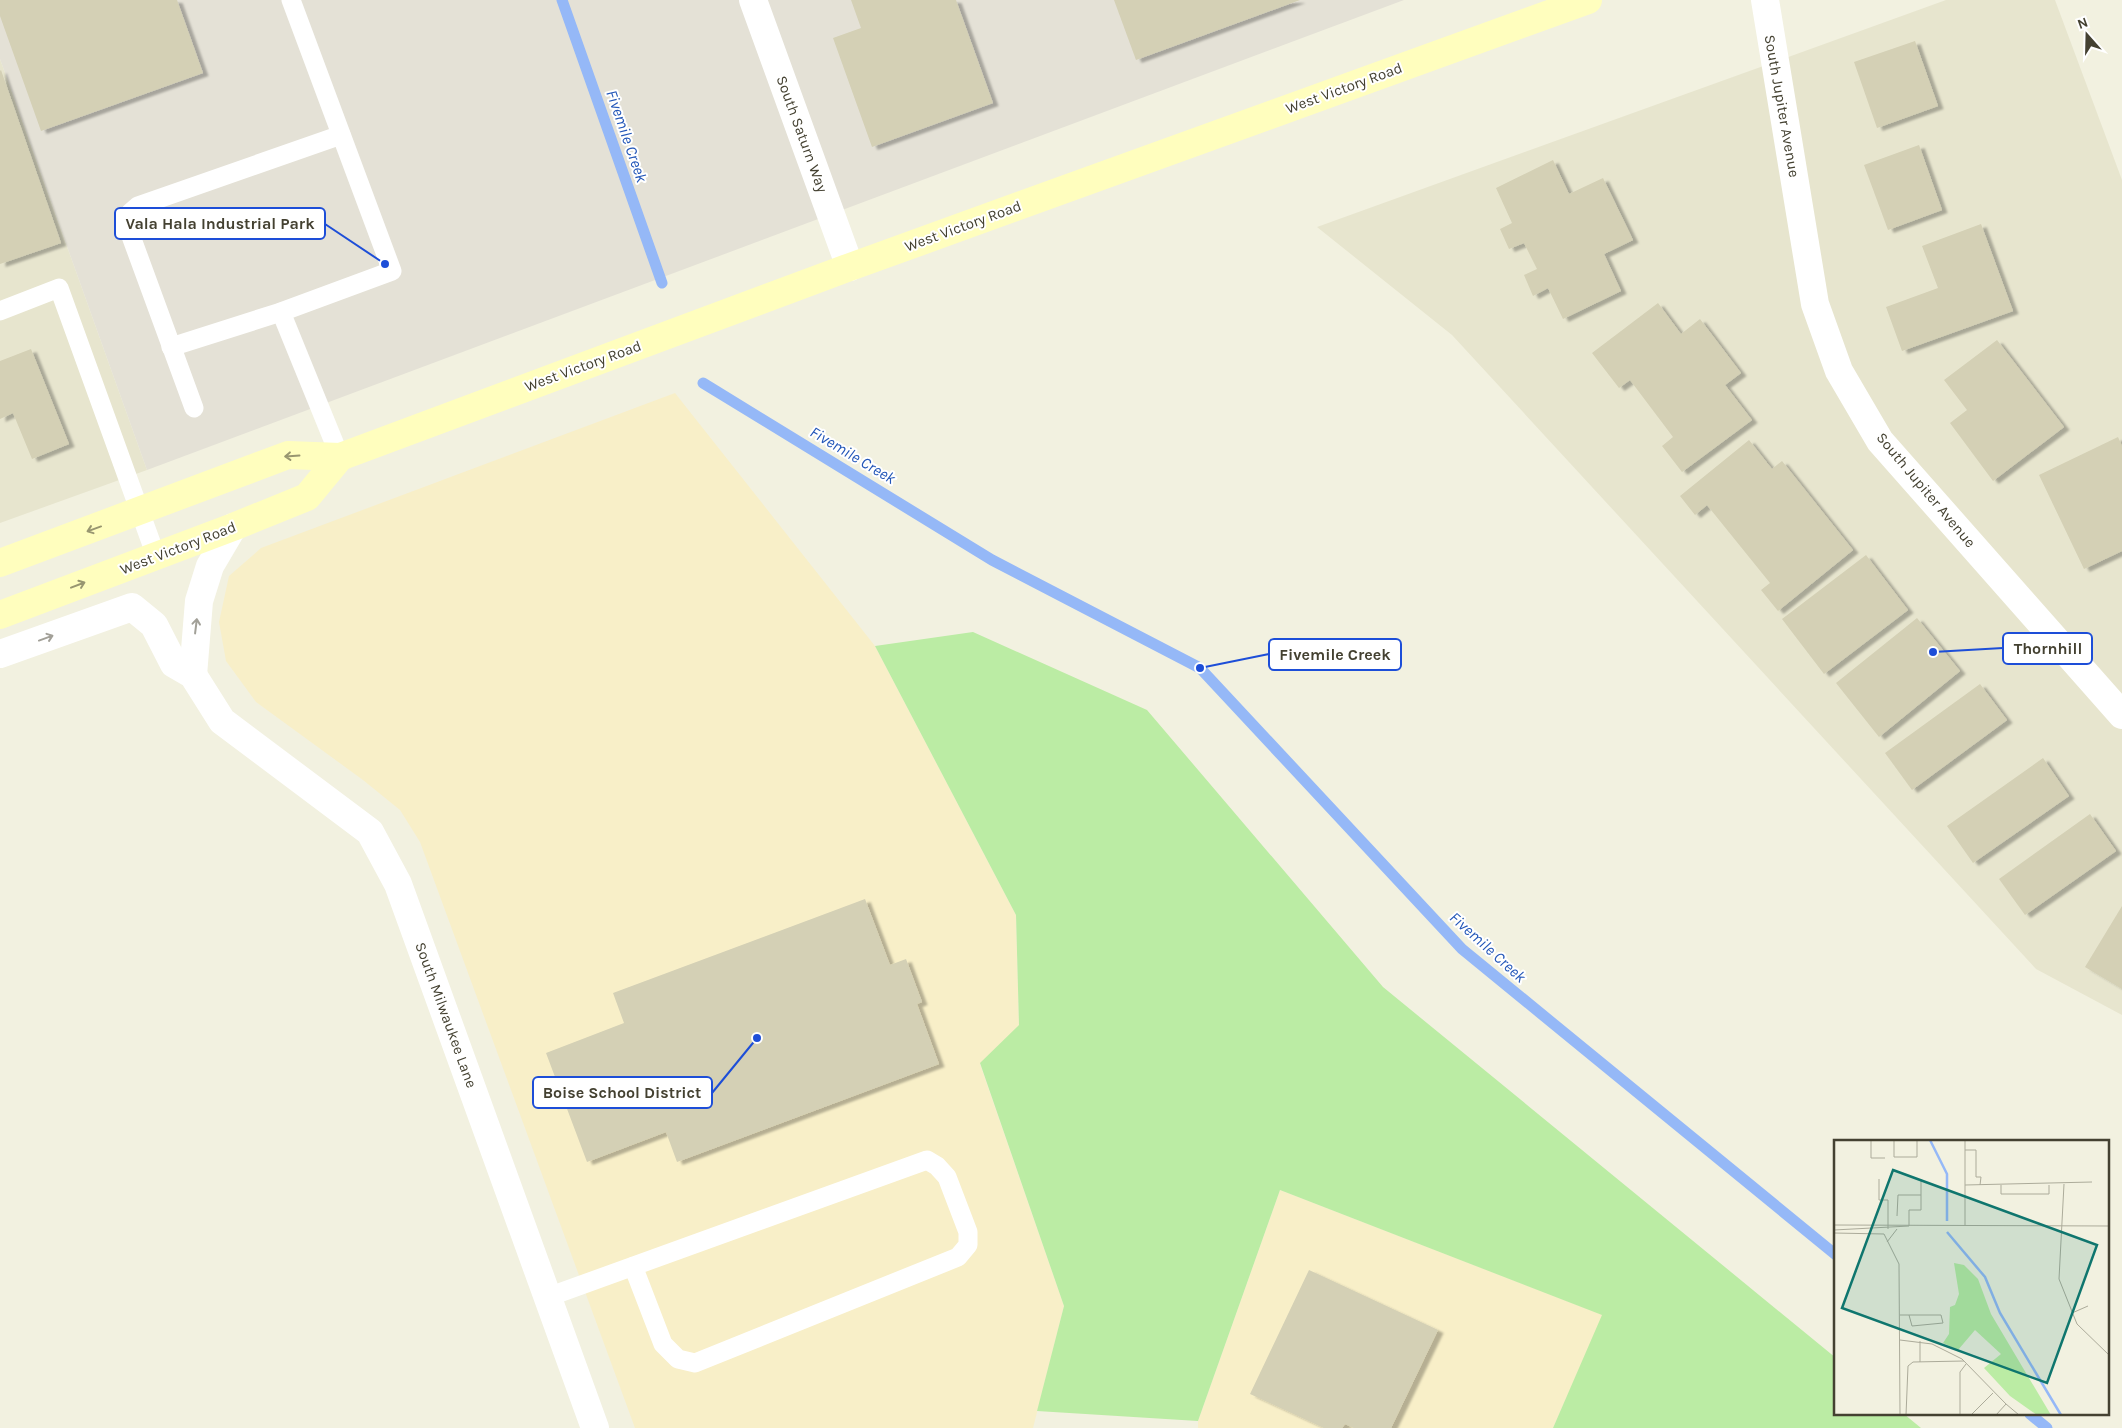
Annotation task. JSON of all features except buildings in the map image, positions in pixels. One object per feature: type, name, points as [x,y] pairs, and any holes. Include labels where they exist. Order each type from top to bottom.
[{"type":"main road","name":"West Victory Road","points":[[0,564],[288,455],[340,457],[850,267],[1588,0]]},
{"type":"main road","name":"West Victory Road","points":[[0,615],[307,497],[340,457]]},
{"type":"street","name":"South Saturn Way","points":[[753,0],[850,267]]},
{"type":"street","name":"South Jupiter Avenue","points":[[1764,0],[1815,304],[1839,371],[1880,441],[2119,708]]},
{"type":"street","points":[[192,675],[199,602],[210,566],[233,527]]},
{"type":"street","name":"South Milwaukee Lane","points":[[0,654],[132,607],[154,626],[174,664],[192,675],[222,721],[370,832],[398,884],[595,1428]]},
{"type":"lane","points":[[172,347],[281,312],[392,271],[291,0]]},
{"type":"lane","points":[[194,408],[128,228],[130,213],[138,206],[341,135]]},
{"type":"lane","points":[[0,312],[59,288],[156,556]]},
{"type":"lane","points":[[281,312],[340,457]]},
{"type":"lane","points":[[548,1296],[927,1160],[937,1166],[947,1177],[968,1232],[968,1245],[958,1257],[695,1362],[678,1359],[663,1344],[633,1266]]},
{"type":"shaded area","points":[[0,0],[1404,0],[147,470],[0,59]]},
{"type":"shaded area","points":[[1946,0],[2055,0],[2122,180],[2122,1015],[2036,969],[1452,335],[1317,227]]},
{"type":"shaded area","points":[[0,59],[147,470],[0,523]]},
{"type":"shaded area","points":[[675,393],[875,646],[1016,915],[1019,1026],[980,1064],[1064,1306],[1033,1428],[635,1428],[420,842],[400,810],[363,780],[256,702],[226,661],[219,622],[229,576],[261,548]]},
{"type":"shaded area","points":[[1280,1190],[1603,1315],[1553,1428],[1198,1428],[1198,1421]]},
{"type":"green space","points":[[973,632],[1147,710],[1383,987],[1834,1356],[1834,1416],[1906,1416],[1921,1428],[1553,1428],[1602,1315],[1280,1190],[1198,1421],[1037,1411],[1064,1306],[980,1063],[1019,1025],[1016,915],[875,646]]},
{"type":"waterway","name":"Fivemile Creek","points":[[562,0],[662,283]]},
{"type":"waterway","name":"Fivemile Creek","points":[[703,383],[992,560],[1200,668],[1462,949],[1834,1253]]},
{"type":"waterway","name":"Fivemile Creek","points":[[2032,1416],[2047,1428]]},
{"type":"place","name":"Vala Hala Industrial Park","points":[[385,264]]},
{"type":"place","name":"Thornhill","points":[[1933,652]]},
{"type":"place","name":"Fivemile Creek","points":[[1200,668]]},
{"type":"place","name":"Boise School District","points":[[757,1038]]}]
